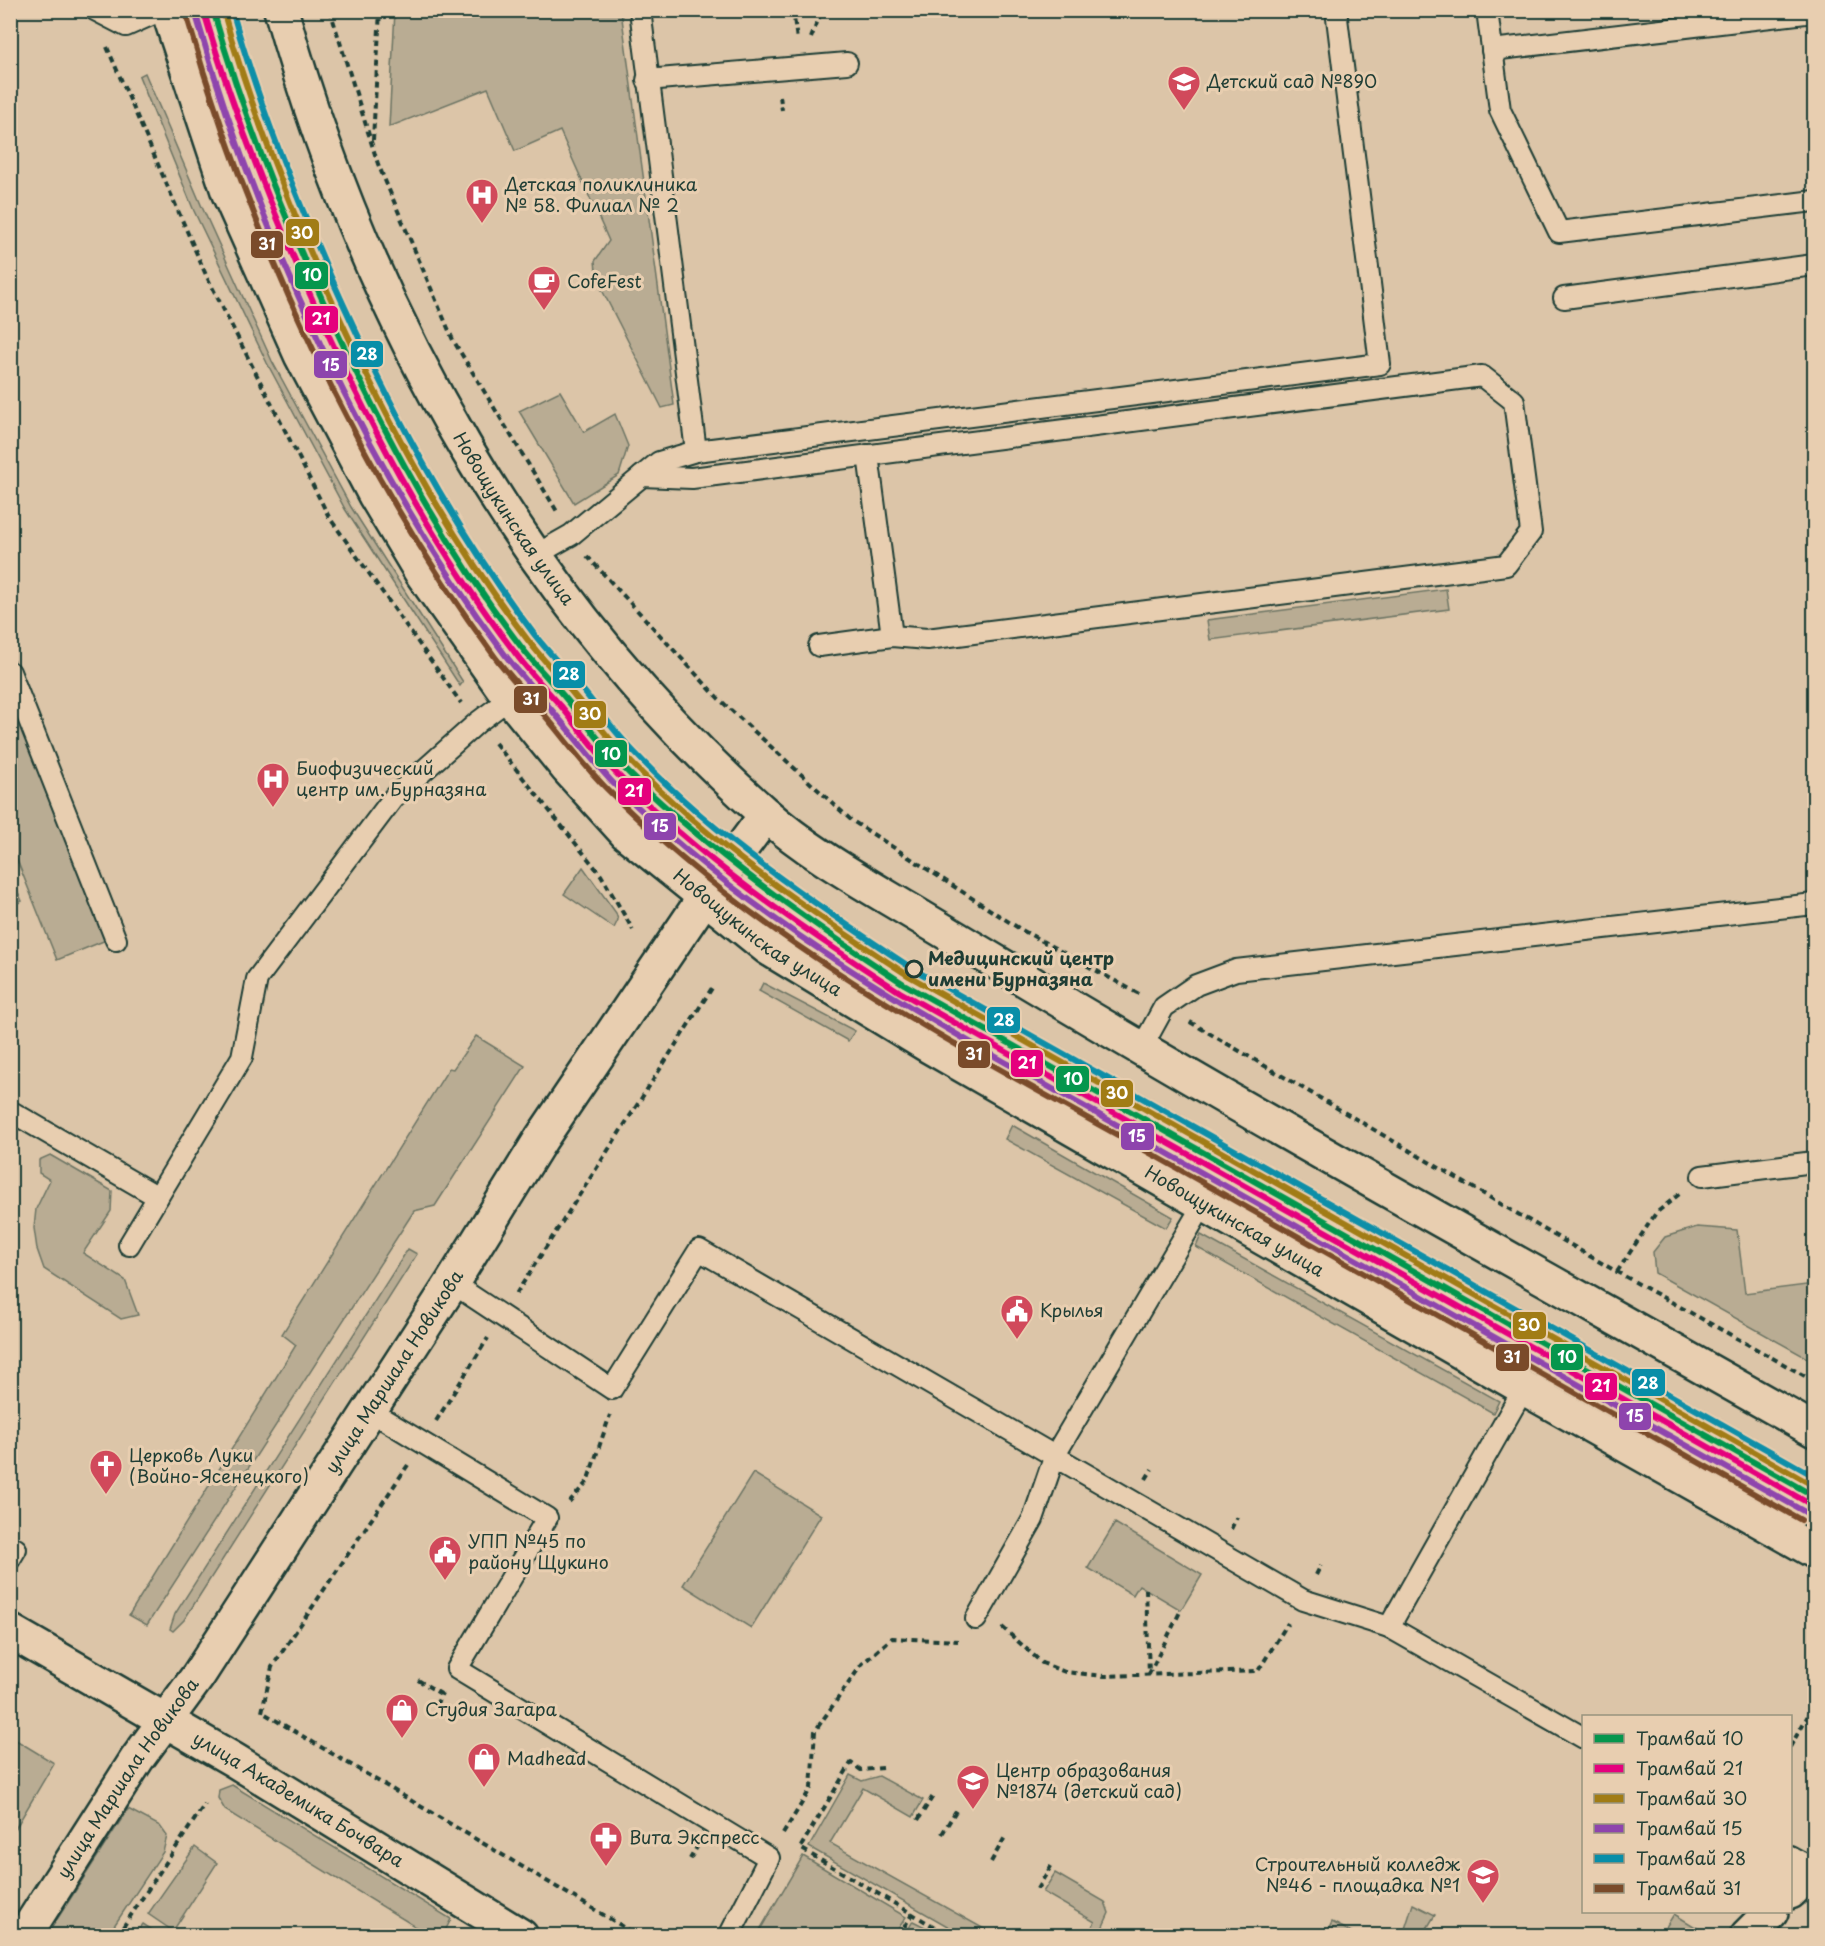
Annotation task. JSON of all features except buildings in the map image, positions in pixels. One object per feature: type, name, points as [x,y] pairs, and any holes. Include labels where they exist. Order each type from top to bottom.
[{"type":"main road","name":"Новощукинская улица","points":[[168,10],[229,194],[301,355],[375,495],[421,572],[510,698],[568,769],[626,833],[768,948],[928,1046],[1524,1388],[1815,1551]]},
{"type":"main road","name":"Новощукинская улица","points":[[281,10],[323,140],[385,296],[456,434],[534,556],[595,636],[682,736],[766,815],[821,858],[1141,1049],[1815,1430]]},
{"type":"main road","name":"улица Маршала Новикова","points":[[24,1935],[164,1722],[198,1676],[452,1283],[541,1139],[704,898],[766,815]]},
{"type":"main road","name":"улица Академика Бочвара","points":[[10,1631],[164,1722],[234,1760],[485,1927],[521,1935]]},
{"type":"main road","points":[[1792,1890],[1806,1864]]},
{"type":"main road","points":[[1747,1935],[1769,1913]]},
{"type":"lane","points":[[95,10],[126,26],[162,10]]},
{"type":"lane","points":[[640,10],[647,80],[696,451]]},
{"type":"lane","points":[[534,556],[571,535],[659,462],[696,451],[1380,364],[1336,10]]},
{"type":"lane","points":[[1487,10],[1500,110],[1559,232],[1815,201]]},
{"type":"lane","points":[[1492,50],[1815,12]]},
{"type":"lane","points":[[647,80],[847,63]]},
{"type":"lane","points":[[1564,298],[1815,265]]},
{"type":"lane","points":[[642,476],[692,478],[1482,376],[1515,401],[1531,532],[1506,565],[927,639],[892,636],[819,646]]},
{"type":"lane","points":[[868,455],[892,636]]},
{"type":"lane","points":[[10,672],[116,940]]},
{"type":"lane","points":[[129,1245],[242,1057],[257,979],[394,797],[478,722],[510,698]]},
{"type":"lane","points":[[1141,1049],[1164,1007],[1196,985],[1236,970],[1815,904]]},
{"type":"lane","points":[[10,1111],[158,1197]]},
{"type":"lane","points":[[1702,1176],[1815,1162]]},
{"type":"lane","points":[[979,1614],[1034,1520],[1055,1455],[1204,1203]]},
{"type":"lane","points":[[452,1283],[612,1389],[699,1250],[1303,1600],[1389,1627],[1582,1737]]},
{"type":"lane","points":[[1389,1627],[1524,1388]]},
{"type":"lane","points":[[370,1411],[547,1518],[457,1669],[769,1858],[729,1935]]},
{"type":"path","points":[[330,10],[378,164],[453,340],[571,535],[600,573],[719,699],[864,830],[1020,929],[1164,1007],[1617,1272],[1815,1382]]},
{"type":"path","points":[[373,144],[380,10]]},
{"type":"path","points":[[860,836],[864,830]]},
{"type":"path","points":[[639,1935],[261,1712],[272,1667],[423,1443],[502,1315],[712,988]]},
{"type":"path","points":[[1617,1272],[1656,1213],[1702,1176]]},
{"type":"path","points":[[547,1518],[563,1509],[587,1482],[615,1402],[612,1389]]},
{"type":"path","points":[[769,1858],[810,1788],[815,1731],[862,1664],[892,1638],[963,1641],[979,1614],[1042,1663],[1075,1673],[1105,1676],[1258,1671],[1303,1600],[1322,1565]]},
{"type":"path","points":[[1146,1589],[1149,1674]]},
{"type":"path","points":[[1149,1674],[1181,1610]]},
{"type":"path","points":[[418,1680],[442,1694]]},
{"type":"path","points":[[1792,1745],[1815,1705]]},
{"type":"path","points":[[883,1768],[861,1770],[851,1763],[800,1848],[950,1935]]},
{"type":"path","points":[[918,1820],[933,1796]]},
{"type":"path","points":[[117,1935],[205,1804]]},
{"type":"path","points":[[942,1834],[957,1809]]},
{"type":"path","points":[[991,1862],[1005,1837]]},
{"type":"path","points":[[1038,1889],[1053,1863]]},
{"type":"path","points":[[899,1935],[912,1914]]},
{"type":"path","points":[[1805,1935],[1815,1925]]},
{"type":"shaded area","points":[[478,10],[621,11],[674,405],[662,408],[597,280],[595,261],[609,241],[560,131],[515,151],[488,88],[389,127],[395,11],[444,11],[445,14]]},
{"type":"shaded area","points":[[145,73],[202,207],[272,361],[351,507],[463,682],[460,686],[345,509],[267,363],[194,211],[139,76]]},
{"type":"shaded area","points":[[560,391],[584,432],[615,414],[628,446],[619,475],[574,503],[519,411]]},
{"type":"shaded area","points":[[1446,589],[1449,609],[1210,640],[1207,620]]},
{"type":"shaded area","points":[[18,720],[106,940],[57,960],[11,845],[11,723]]},
{"type":"shaded area","points":[[583,867],[616,913],[618,920],[614,928],[564,894]]},
{"type":"shaded area","points":[[10,874],[22,901],[11,906],[10,906]]},
{"type":"shaded area","points":[[763,983],[855,1031],[848,1041],[759,991]]},
{"type":"shaded area","points":[[476,1036],[525,1066],[435,1206],[414,1211],[147,1625],[129,1615],[296,1345],[282,1334],[449,1068],[453,1069]]},
{"type":"shaded area","points":[[1012,1125],[1173,1217],[1166,1228],[1005,1139]]},
{"type":"shaded area","points":[[50,1155],[112,1191],[111,1211],[83,1253],[125,1280],[138,1315],[121,1319],[44,1269],[37,1249],[34,1228],[36,1209],[50,1180],[39,1173],[39,1160]]},
{"type":"shaded area","points":[[1697,1227],[1737,1230],[1745,1293],[1814,1284],[1814,1362],[1655,1273],[1653,1252],[1665,1237]]},
{"type":"shaded area","points":[[1201,1235],[1499,1401],[1493,1413],[1196,1247]]},
{"type":"shaded area","points":[[408,1249],[417,1254],[184,1620],[173,1631],[170,1629],[175,1614]]},
{"type":"shaded area","points":[[753,1473],[821,1515],[751,1628],[683,1585]]},
{"type":"shaded area","points":[[1115,1523],[1202,1575],[1181,1610],[1139,1585],[1133,1595],[1088,1568]]},
{"type":"shaded area","points":[[11,1737],[54,1763],[11,1836]]},
{"type":"shaded area","points":[[850,1775],[862,1781],[879,1776],[923,1800],[913,1817],[863,1788],[830,1843],[995,1935],[963,1935],[809,1847]]},
{"type":"shaded area","points":[[232,1785],[451,1919],[443,1935],[429,1935],[225,1810],[218,1798],[219,1790]]},
{"type":"shaded area","points":[[128,1809],[160,1826],[167,1836],[163,1852],[108,1935],[47,1935]]},
{"type":"shaded area","points":[[195,1847],[217,1863],[173,1931],[148,1914]]},
{"type":"shaded area","points":[[803,1856],[906,1917],[894,1935],[757,1935]]},
{"type":"shaded area","points":[[1055,1873],[1105,1902],[1109,1913],[1099,1935],[1087,1935],[1095,1922],[1043,1892]]},
{"type":"shaded area","points":[[1413,1904],[1435,1915],[1423,1935],[1403,1935]]},
{"type":"shaded area","points":[[1674,1914],[1707,1934],[1661,1935]]},
{"type":"shaded area","points":[[913,1921],[941,1935],[905,1935]]},
{"type":"shaded area","points":[[1332,1922],[1357,1935],[1326,1935]]},
{"type":"shaded area","points":[[143,1924],[160,1935],[135,1935]]},
{"type":"tram line","name":"10","points":[[213,10],[246,114],[285,215],[335,329],[406,469],[488,602],[519,644],[631,775],[695,833],[729,860],[833,936],[904,984],[1814,1496]]},
{"type":"tram line","name":"30","points":[[223,10],[256,113],[308,246],[343,326],[414,465],[467,554],[527,639],[629,760],[661,791],[694,821],[763,876],[909,976],[1814,1486]]},
{"type":"tram line","name":"28","points":[[232,10],[265,112],[317,244],[352,324],[422,461],[475,550],[534,634],[636,754],[667,785],[768,869],[913,969],[1814,1476]]},
{"type":"tram line","name":"21","points":[[204,12],[239,118],[293,256],[329,337],[400,476],[453,565],[518,657],[609,765],[648,804],[716,863],[788,917],[900,992],[1810,1504]]},
{"type":"tram line","name":"15","points":[[196,15],[221,97],[251,181],[285,264],[362,428],[406,506],[453,581],[515,668],[614,784],[675,841],[740,893],[807,941],[948,1029],[1805,1512]]},
{"type":"tram line","name":"31","points":[[187,17],[213,100],[276,268],[354,432],[398,510],[445,586],[501,665],[599,781],[668,846],[732,899],[800,947],[941,1036],[1801,1520]]},
{"type":"place","name":"Детский сад №890","points":[[1184,111]]},
{"type":"place","name":"Детская поликлиника № 58. Филиал № 2","points":[[482,224]]},
{"type":"place","name":"CofeFest","points":[[544,311]]},
{"type":"place","name":"Биофизический центр им. Бурназяна","points":[[273,808]]},
{"type":"place","name":"Медицинский центр имени Бурназяна","points":[[914,969]]},
{"type":"place","name":"Крылья","points":[[1017,1340]]},
{"type":"place","name":"Церковь Луки (Войно-Ясенецкого)","points":[[106,1495]]},
{"type":"place","name":"УПП №45 по району Щукино","points":[[445,1581]]},
{"type":"place","name":"Студия Загара","points":[[402,1739]]},
{"type":"place","name":"Madhead","points":[[484,1788]]},
{"type":"place","name":"Центр образования №1874 (детский сад)","points":[[973,1810]]},
{"type":"place","name":"Вита Экспресс","points":[[606,1867]]},
{"type":"place","name":"Строительный колледж №46 - площадка №1","points":[[1483,1904]]}]
